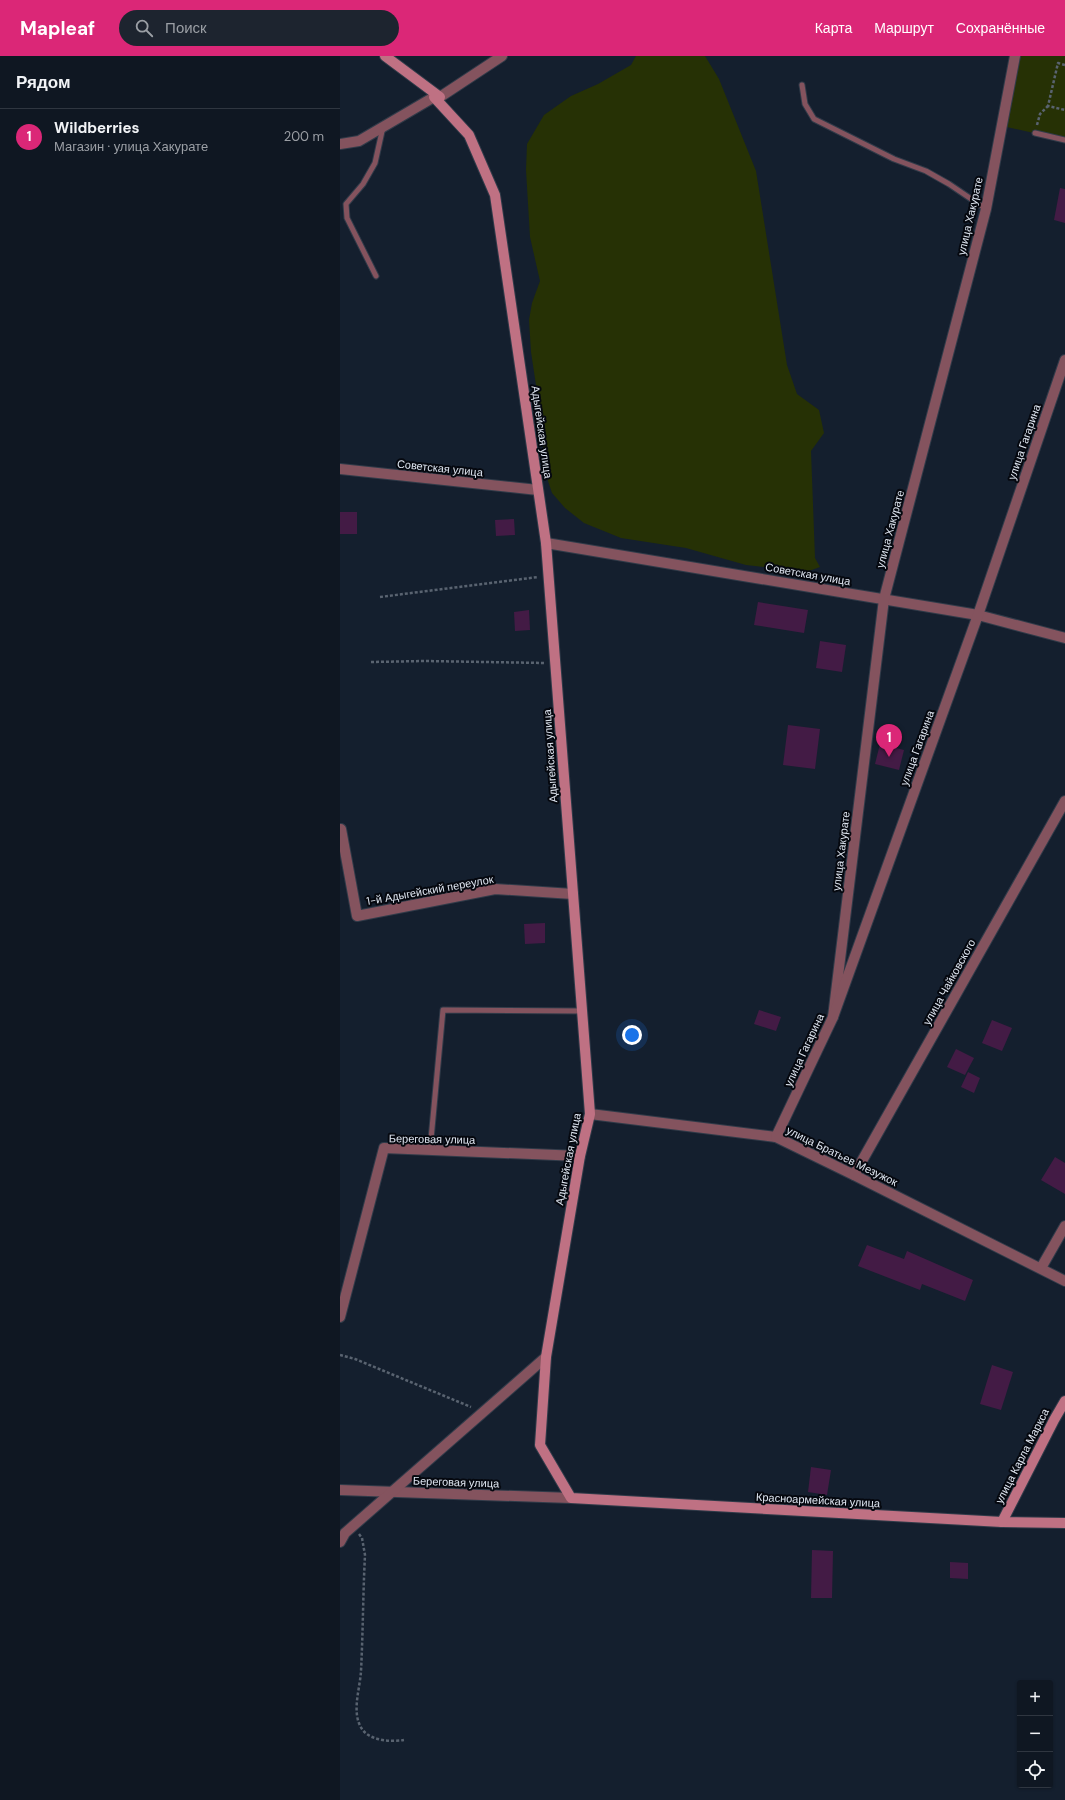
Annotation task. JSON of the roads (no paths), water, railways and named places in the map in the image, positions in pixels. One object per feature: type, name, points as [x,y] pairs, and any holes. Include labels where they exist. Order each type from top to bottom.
[{"type":"main road","name":"Адыгейская улица","points":[[385,56],[437,97],[469,135],[495,195],[546,543],[590,1114],[580,1156],[546,1357],[540,1445],[571,1498]]},
{"type":"main road","name":"улица Карла Маркса","points":[[1002,1522],[1065,1401]]},
{"type":"main road","name":"Красноармейская улица","points":[[571,1498],[1002,1522],[1065,1523]]},
{"type":"street","points":[[340,144],[359,141],[437,97],[502,56]]},
{"type":"street","name":"улица Хакурате","points":[[833,1017],[884,599],[986,209],[1015,56]]},
{"type":"street","name":"улица Гагарина","points":[[776,1137],[833,1017],[978,615],[1065,360]]},
{"type":"street","name":"Советская улица","points":[[340,469],[538,490]]},
{"type":"street","name":"Советская улица","points":[[546,543],[978,615],[1065,638]]},
{"type":"street","name":"улица Чайковского","points":[[854,1175],[1065,801]]},
{"type":"street","name":"1-й Адыгейский переулок","points":[[341,829],[357,916],[495,889],[573,894]]},
{"type":"street","name":"улица Братьев Мезужок","points":[[590,1114],[776,1137],[1065,1281]]},
{"type":"street","name":"Береговая улица","points":[[340,1317],[384,1148],[580,1156]]},
{"type":"street","points":[[1041,1268],[1065,1226]]},
{"type":"street","points":[[340,1542],[345,1533],[546,1357]]},
{"type":"street","name":"Береговая улица","points":[[340,1490],[571,1498]]},
{"type":"lane","points":[[802,85],[805,104],[814,119],[894,159],[926,171],[949,184],[986,209]]},
{"type":"lane","points":[[376,276],[347,218],[346,204],[363,184],[375,164],[383,127]]},
{"type":"lane","points":[[1035,133],[1065,140]]},
{"type":"lane","points":[[430,1150],[443,1010],[582,1010]]},
{"type":"place","name":"Wildberries","points":[[889,757]]}]
